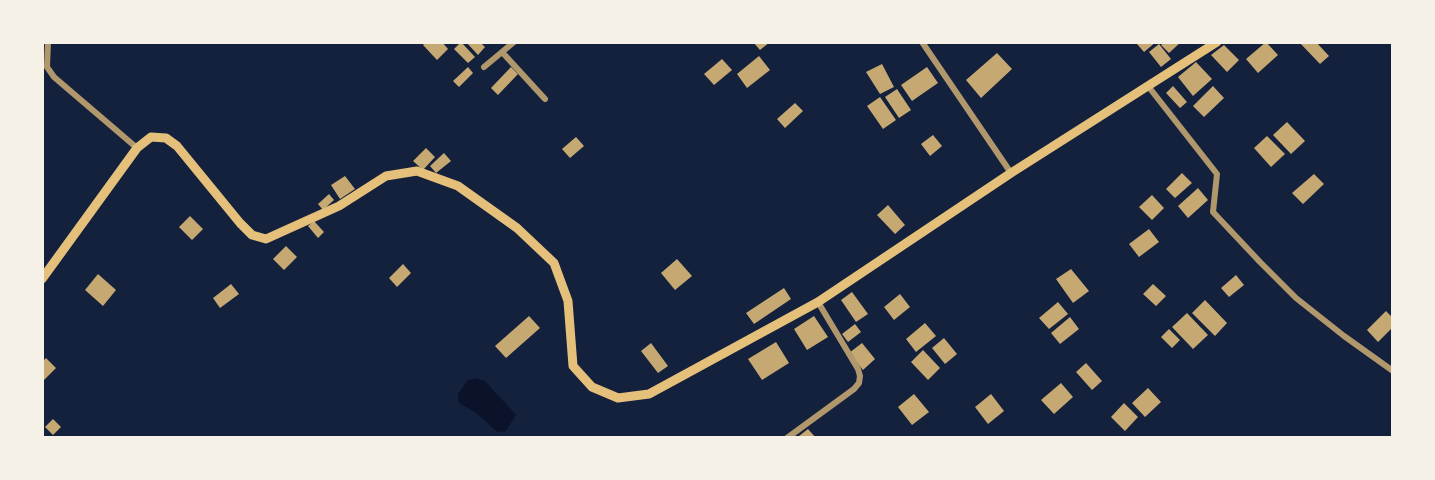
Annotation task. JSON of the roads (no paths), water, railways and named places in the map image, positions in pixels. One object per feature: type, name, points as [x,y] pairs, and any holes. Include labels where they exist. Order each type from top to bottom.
[{"type":"main road","points":[[42,279],[137,148],[151,137],[166,138],[177,146],[240,223],[252,235],[266,239],[339,206],[386,176],[417,171],[458,186],[517,228],[554,263],[568,301],[573,366],[592,387],[618,399],[649,394],[818,302],[1011,173],[1217,42]]},
{"type":"street","points":[[48,42],[47,67],[54,77],[137,148]]},
{"type":"street","points":[[484,67],[514,42]]},
{"type":"street","points":[[922,42],[1011,173]]},
{"type":"street","points":[[502,52],[545,99]]},
{"type":"street","points":[[1148,86],[1216,174],[1213,212],[1296,298],[1393,371]]},
{"type":"street","points":[[787,438],[859,383],[858,369],[818,302]]},
{"type":"water","points":[[476,378],[485,381],[516,415],[506,431],[497,432],[475,412],[459,403],[458,394],[468,380]]}]
